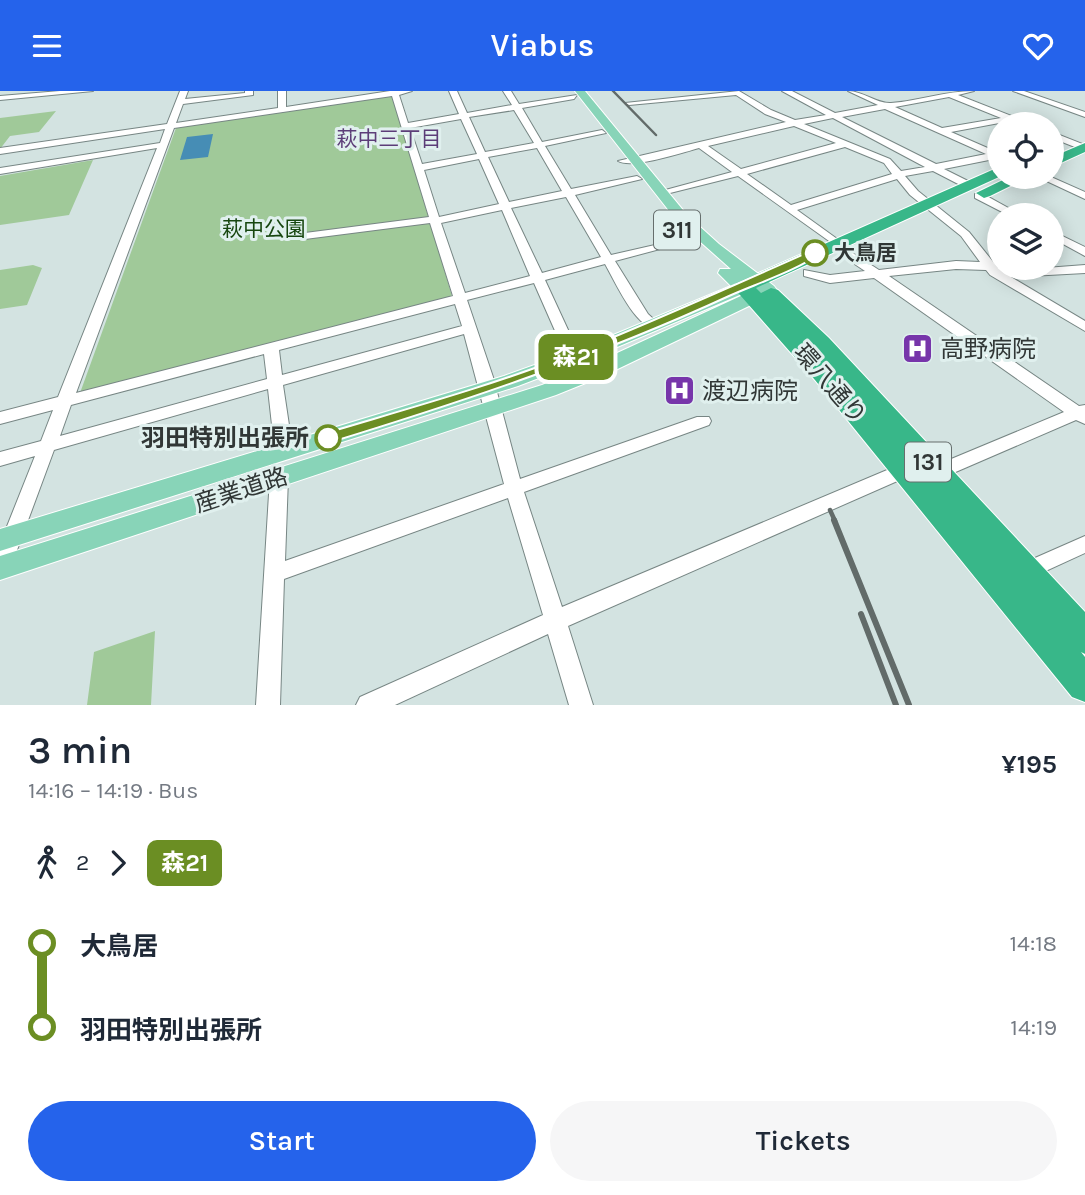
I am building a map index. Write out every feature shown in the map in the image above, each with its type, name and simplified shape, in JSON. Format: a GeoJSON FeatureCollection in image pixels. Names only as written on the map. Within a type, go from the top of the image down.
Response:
{"type":"FeatureCollection","features":[{"type":"Feature","properties":{"kind":"highway"},"geometry":{"type":"LineString","coordinates":[[1064,142],[1085,133]]}},
{"type":"Feature","properties":{"kind":"highway"},"geometry":{"type":"LineString","coordinates":[[1064,158],[1085,148]]}},
{"type":"Feature","properties":{"kind":"highway","name":"産業道路"},"geometry":{"type":"LineString","coordinates":[[973,190],[987,174]]}},
{"type":"Feature","properties":{"kind":"highway","name":"産業道路"},"geometry":{"type":"LineString","coordinates":[[755,289],[842,248],[987,186]]}},
{"type":"Feature","properties":{"kind":"highway","name":"産業道路"},"geometry":{"type":"LineString","coordinates":[[755,289],[808,273],[842,248]]}},
{"type":"Feature","properties":{"kind":"highway","name":"環八通り"},"geometry":{"type":"LineString","coordinates":[[755,289],[1085,684]]}},
{"type":"Feature","properties":{"kind":"highway","name":"環八通り"},"geometry":{"type":"LineString","coordinates":[[755,289],[821,343],[1085,637]]}},
{"type":"Feature","properties":{"kind":"main road","name":"環八通り"},"geometry":{"type":"LineString","coordinates":[[575,93],[602,133],[693,230],[755,289]]}},
{"type":"Feature","properties":{"kind":"main road","name":"環八通り"},"geometry":{"type":"LineString","coordinates":[[575,93],[630,160],[637,179],[686,239],[755,289]]}},
{"type":"Feature","properties":{"kind":"main road","name":"産業道路"},"geometry":{"type":"LineString","coordinates":[[0,568],[279,478],[490,398],[574,358],[653,325],[755,289]]}},
{"type":"Feature","properties":{"kind":"main road","name":"産業道路"},"geometry":{"type":"LineString","coordinates":[[6,538],[284,452],[596,371],[755,289]]}},
{"type":"Feature","properties":{"kind":"street"},"geometry":{"type":"LineString","coordinates":[[0,98],[89,91]]}},
{"type":"Feature","properties":{"kind":"street"},"geometry":{"type":"LineString","coordinates":[[0,568],[6,538],[48,446],[182,97],[249,95],[248,91]]}},
{"type":"Feature","properties":{"kind":"street"},"geometry":{"type":"LineString","coordinates":[[282,91],[282,110]]}},
{"type":"Feature","properties":{"kind":"street"},"geometry":{"type":"LineString","coordinates":[[0,151],[408,91]]}},
{"type":"Feature","properties":{"kind":"street"},"geometry":{"type":"LineString","coordinates":[[453,91],[574,358]]}},
{"type":"Feature","properties":{"kind":"street"},"geometry":{"type":"LineString","coordinates":[[507,91],[643,317],[653,325]]}},
{"type":"Feature","properties":{"kind":"street"},"geometry":{"type":"LineString","coordinates":[[786,91],[936,167],[995,203]]}},
{"type":"Feature","properties":{"kind":"street"},"geometry":{"type":"LineString","coordinates":[[852,91],[942,131],[987,155]]}},
{"type":"Feature","properties":{"kind":"street"},"geometry":{"type":"LineString","coordinates":[[939,91],[992,112]]}},
{"type":"Feature","properties":{"kind":"street"},"geometry":{"type":"LineString","coordinates":[[630,160],[702,146],[794,123],[970,91]]}},
{"type":"Feature","properties":{"kind":"street"},"geometry":{"type":"LineString","coordinates":[[1017,91],[1085,115]]}},
{"type":"Feature","properties":{"kind":"street"},"geometry":{"type":"LineString","coordinates":[[394,92],[431,221],[469,328],[514,488],[581,705]]}},
{"type":"Feature","properties":{"kind":"street"},"geometry":{"type":"LineString","coordinates":[[629,103],[735,92],[768,113],[848,143],[887,161],[914,193],[965,235],[987,264]]}},
{"type":"Feature","properties":{"kind":"street"},"geometry":{"type":"LineString","coordinates":[[405,126],[517,107],[575,93]]}},
{"type":"Feature","properties":{"kind":"street"},"geometry":{"type":"LineString","coordinates":[[942,131],[987,123]]}},
{"type":"Feature","properties":{"kind":"street"},"geometry":{"type":"LineString","coordinates":[[417,168],[602,133]]}},
{"type":"Feature","properties":{"kind":"street"},"geometry":{"type":"LineString","coordinates":[[1064,140],[1085,148]]}},
{"type":"Feature","properties":{"kind":"street"},"geometry":{"type":"LineString","coordinates":[[662,194],[848,143]]}},
{"type":"Feature","properties":{"kind":"street"},"geometry":{"type":"LineString","coordinates":[[0,171],[162,145]]}},
{"type":"Feature","properties":{"kind":"street"},"geometry":{"type":"LineString","coordinates":[[702,146],[879,275],[1083,414]]}},
{"type":"Feature","properties":{"kind":"street"},"geometry":{"type":"LineString","coordinates":[[14,169],[31,147]]}},
{"type":"Feature","properties":{"kind":"street"},"geometry":{"type":"LineString","coordinates":[[789,209],[898,175],[936,167],[987,162]]}},
{"type":"Feature","properties":{"kind":"street"},"geometry":{"type":"LineString","coordinates":[[306,236],[431,221],[637,179]]}},
{"type":"Feature","properties":{"kind":"street"},"geometry":{"type":"LineString","coordinates":[[1064,186],[1085,196]]}},
{"type":"Feature","properties":{"kind":"street"},"geometry":{"type":"LineString","coordinates":[[0,418],[686,239]]}},
{"type":"Feature","properties":{"kind":"street"},"geometry":{"type":"LineString","coordinates":[[1064,241],[1085,252]]}},
{"type":"Feature","properties":{"kind":"street"},"geometry":{"type":"LineString","coordinates":[[808,273],[830,279],[956,265],[987,269]]}},
{"type":"Feature","properties":{"kind":"street"},"geometry":{"type":"LineString","coordinates":[[1064,271],[1085,269]]}},
{"type":"Feature","properties":{"kind":"street"},"geometry":{"type":"LineString","coordinates":[[1009,280],[1085,327]]}},
{"type":"Feature","properties":{"kind":"street"},"geometry":{"type":"LineString","coordinates":[[0,459],[469,328]]}},
{"type":"Feature","properties":{"kind":"street"},"geometry":{"type":"LineString","coordinates":[[271,348],[284,452]]}},
{"type":"Feature","properties":{"kind":"street"},"geometry":{"type":"LineString","coordinates":[[938,472],[1083,414]]}},
{"type":"Feature","properties":{"kind":"street"},"geometry":{"type":"LineString","coordinates":[[274,574],[703,421]]}},
{"type":"Feature","properties":{"kind":"street"},"geometry":{"type":"LineString","coordinates":[[368,705],[905,470]]}},
{"type":"Feature","properties":{"kind":"street"},"geometry":{"type":"LineString","coordinates":[[268,705],[279,478]]}},
{"type":"Feature","properties":{"kind":"street"},"geometry":{"type":"LineString","coordinates":[[1026,571],[1085,544]]}},
{"type":"Feature","properties":{"kind":"green space","name":"萩中公園"},"geometry":{"type":"Polygon","coordinates":[[[392,95],[452,296],[450,299],[80,393],[176,128],[392,95]]]}},
{"type":"Feature","properties":{"kind":"green space"},"geometry":{"type":"Polygon","coordinates":[[[56,111],[39,132],[10,136],[0,149],[0,118],[56,111]]]}},
{"type":"Feature","properties":{"kind":"green space"},"geometry":{"type":"Polygon","coordinates":[[[93,160],[69,215],[0,225],[0,176],[93,160]]]}},
{"type":"Feature","properties":{"kind":"green space"},"geometry":{"type":"Polygon","coordinates":[[[33,265],[42,268],[27,305],[0,309],[0,270],[33,265]]]}},
{"type":"Feature","properties":{"kind":"green space"},"geometry":{"type":"Polygon","coordinates":[[[155,631],[151,705],[87,705],[94,652],[155,631]]]}},
{"type":"Feature","properties":{"kind":"water"},"geometry":{"type":"Polygon","coordinates":[[[213,134],[208,157],[180,160],[187,137],[213,134]]]}},
{"type":"Feature","properties":{"kind":"railway"},"geometry":{"type":"LineString","coordinates":[[613,91],[656,135]]}},
{"type":"Feature","properties":{"kind":"railway"},"geometry":{"type":"LineString","coordinates":[[830,510],[835,521]]}},
{"type":"Feature","properties":{"kind":"railway"},"geometry":{"type":"LineString","coordinates":[[834,520],[909,705]]}},
{"type":"Feature","properties":{"kind":"railway"},"geometry":{"type":"LineString","coordinates":[[861,614],[896,705]]}},
{"type":"Feature","properties":{"kind":"bus line","name":"森21"},"geometry":{"type":"LineString","coordinates":[[328,438],[511,381],[574,358],[676,316],[815,253]]}},
{"type":"Feature","properties":{"kind":"place","name":"大鳥居"},"geometry":{"type":"Point","coordinates":[815,253]}},
{"type":"Feature","properties":{"kind":"place","name":"高野病院"},"geometry":{"type":"Point","coordinates":[917,349]}},
{"type":"Feature","properties":{"kind":"place","name":"渡辺病院"},"geometry":{"type":"Point","coordinates":[679,391]}},
{"type":"Feature","properties":{"kind":"place","name":"羽田特別出張所"},"geometry":{"type":"Point","coordinates":[328,438]}},
{"type":"Feature","properties":{"kind":"district","name":"萩中三丁目"},"geometry":{"type":"Point","coordinates":[389,139]}}]}
